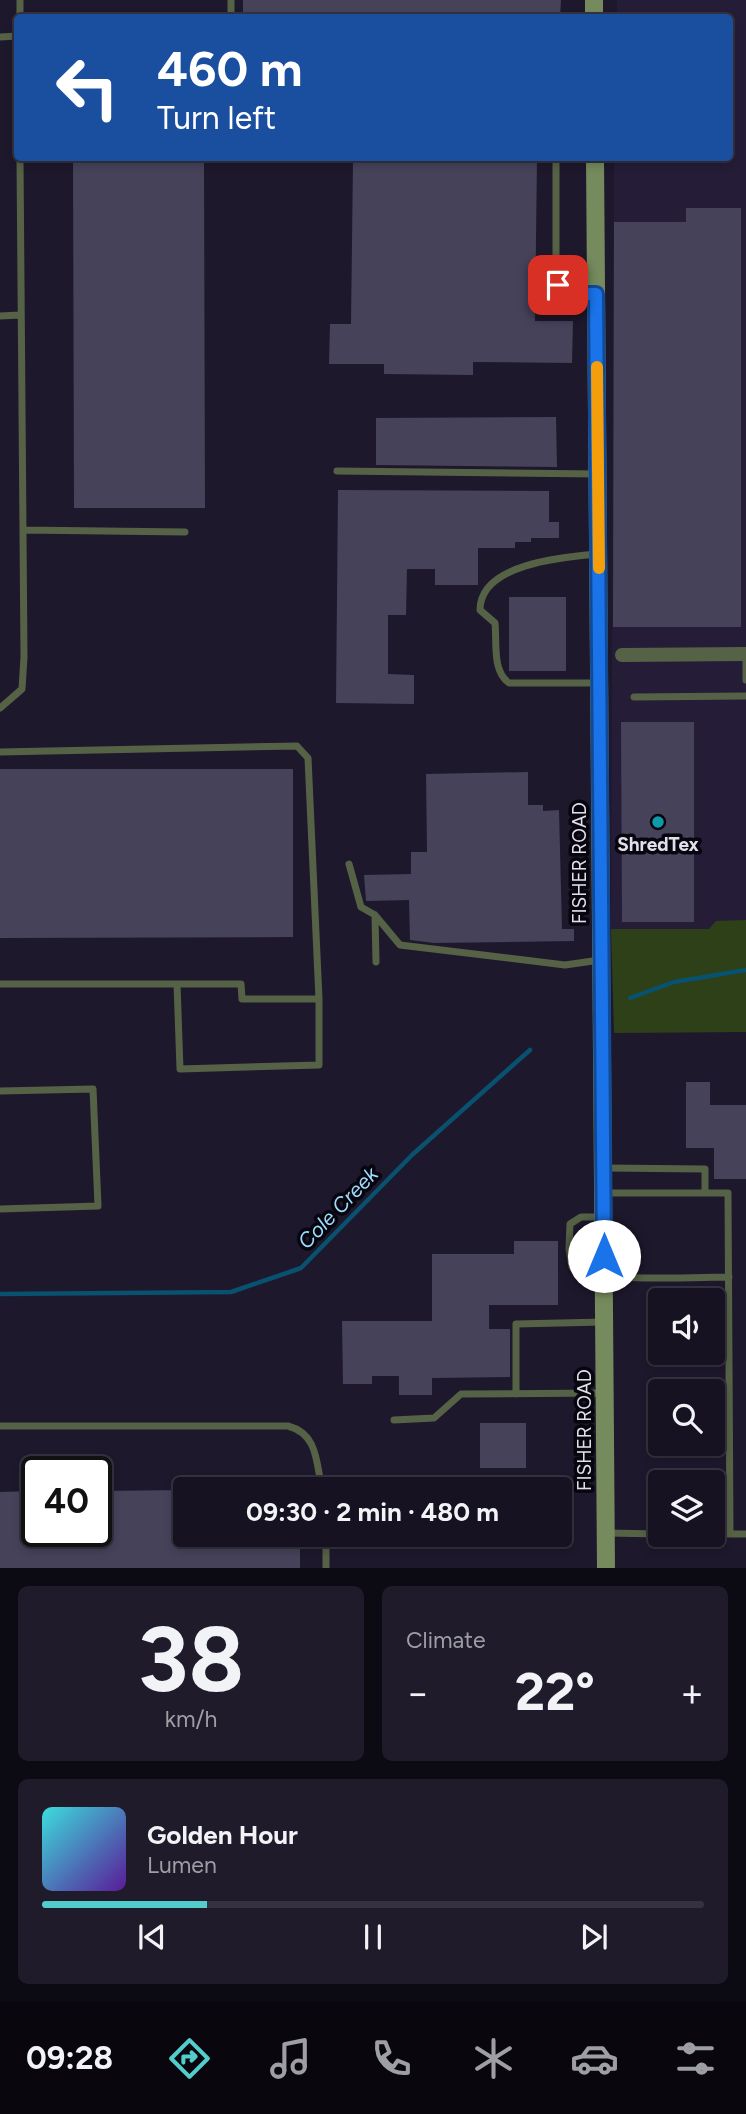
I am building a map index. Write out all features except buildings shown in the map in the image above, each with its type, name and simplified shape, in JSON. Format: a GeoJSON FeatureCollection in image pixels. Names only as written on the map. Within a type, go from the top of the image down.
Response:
{"type":"FeatureCollection","features":[{"type":"Feature","properties":{"kind":"street","name":"FISHER ROAD"},"geometry":{"type":"LineString","coordinates":[[595,161],[606,1568]]}},
{"type":"Feature","properties":{"kind":"street"},"geometry":{"type":"LineString","coordinates":[[622,655],[746,653]]}},
{"type":"Feature","properties":{"kind":"lane"},"geometry":{"type":"LineString","coordinates":[[0,708],[22,689],[20,161]]}},
{"type":"Feature","properties":{"kind":"lane"},"geometry":{"type":"LineString","coordinates":[[556,161],[558,285],[570,294],[596,294]]}},
{"type":"Feature","properties":{"kind":"lane"},"geometry":{"type":"LineString","coordinates":[[0,316],[20,315]]}},
{"type":"Feature","properties":{"kind":"lane"},"geometry":{"type":"LineString","coordinates":[[337,471],[598,474]]}},
{"type":"Feature","properties":{"kind":"lane"},"geometry":{"type":"LineString","coordinates":[[23,530],[185,532]]}},
{"type":"Feature","properties":{"kind":"lane"},"geometry":{"type":"LineString","coordinates":[[598,554],[570,556],[517,568],[484,592],[480,598],[480,610],[495,623],[498,671],[509,683],[600,683]]}},
{"type":"Feature","properties":{"kind":"lane"},"geometry":{"type":"LineString","coordinates":[[746,653],[746,680]]}},
{"type":"Feature","properties":{"kind":"lane"},"geometry":{"type":"LineString","coordinates":[[634,696],[746,696]]}},
{"type":"Feature","properties":{"kind":"lane"},"geometry":{"type":"LineString","coordinates":[[0,752],[298,746],[309,758],[320,999],[320,1065],[180,1069],[177,984]]}},
{"type":"Feature","properties":{"kind":"lane"},"geometry":{"type":"LineString","coordinates":[[349,864],[361,907],[375,915],[400,945],[565,965],[600,960]]}},
{"type":"Feature","properties":{"kind":"lane"},"geometry":{"type":"LineString","coordinates":[[375,915],[376,962]]}},
{"type":"Feature","properties":{"kind":"lane"},"geometry":{"type":"LineString","coordinates":[[0,984],[241,984],[242,999],[320,999]]}},
{"type":"Feature","properties":{"kind":"lane"},"geometry":{"type":"LineString","coordinates":[[0,1091],[93,1089],[98,1206],[0,1209]]}},
{"type":"Feature","properties":{"kind":"lane"},"geometry":{"type":"LineString","coordinates":[[604,1168],[705,1169],[705,1194]]}},
{"type":"Feature","properties":{"kind":"lane"},"geometry":{"type":"LineString","coordinates":[[604,1194],[728,1194],[730,1534]]}},
{"type":"Feature","properties":{"kind":"lane"},"geometry":{"type":"LineString","coordinates":[[604,1217],[581,1217],[570,1224],[569,1249],[572,1267],[583,1273],[604,1276],[729,1277]]}},
{"type":"Feature","properties":{"kind":"lane"},"geometry":{"type":"LineString","coordinates":[[516,1394],[516,1324],[605,1322]]}},
{"type":"Feature","properties":{"kind":"lane"},"geometry":{"type":"LineString","coordinates":[[394,1420],[434,1418],[461,1394],[605,1393]]}},
{"type":"Feature","properties":{"kind":"lane"},"geometry":{"type":"LineString","coordinates":[[0,1426],[288,1426],[301,1430],[308,1436],[320,1477]]}},
{"type":"Feature","properties":{"kind":"lane"},"geometry":{"type":"LineString","coordinates":[[606,1533],[648,1534]]}},
{"type":"Feature","properties":{"kind":"lane"},"geometry":{"type":"LineString","coordinates":[[725,1534],[746,1534]]}},
{"type":"Feature","properties":{"kind":"lane"},"geometry":{"type":"LineString","coordinates":[[326,1547],[326,1568]]}},
{"type":"Feature","properties":{"kind":"shaded area"},"geometry":{"type":"Polygon","coordinates":[[[617,0],[746,0],[746,1032],[614,1033],[611,929],[614,161],[733,161],[733,14],[617,14],[617,0]]]}},
{"type":"Feature","properties":{"kind":"green space"},"geometry":{"type":"Polygon","coordinates":[[[746,920],[746,1032],[614,1033],[611,929],[709,929],[716,921],[746,920]]]}},
{"type":"Feature","properties":{"kind":"waterway","name":"Cole Creek"},"geometry":{"type":"LineString","coordinates":[[630,998],[674,982],[746,970]]}},
{"type":"Feature","properties":{"kind":"waterway","name":"Cole Creek"},"geometry":{"type":"LineString","coordinates":[[0,1294],[231,1292],[301,1268],[412,1155],[530,1050]]}},
{"type":"Feature","properties":{"kind":"slow traffic"},"geometry":{"type":"LineString","coordinates":[[597,367],[599,568]]}},
{"type":"Feature","properties":{"kind":"place","name":"ShredTex"},"geometry":{"type":"Point","coordinates":[658,822]}},
{"type":"Feature","properties":{"kind":"route"},"geometry":{"type":"LineString","coordinates":[[558,285],[561,290],[570,294],[596,294],[604,1256]]}}]}
